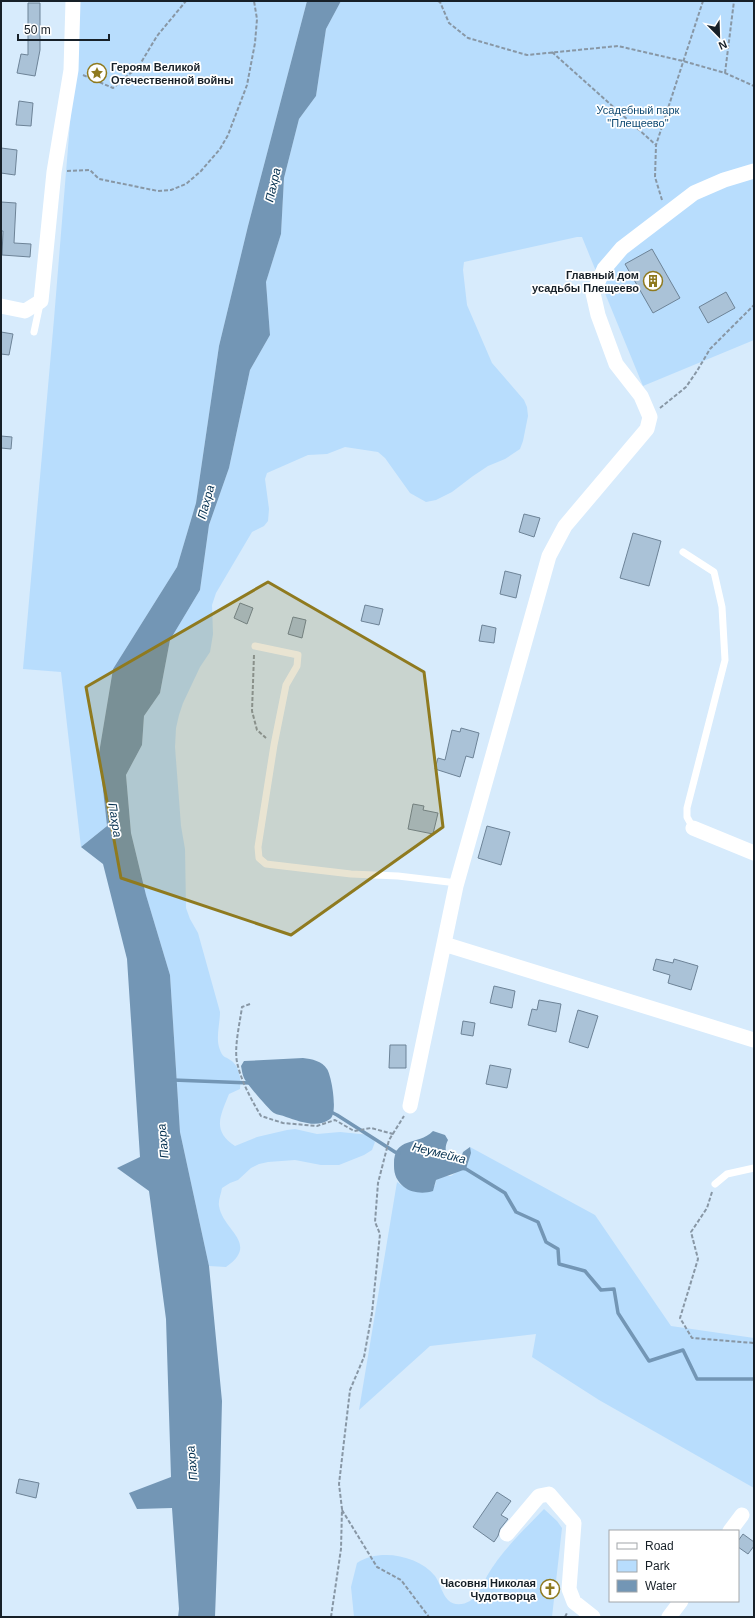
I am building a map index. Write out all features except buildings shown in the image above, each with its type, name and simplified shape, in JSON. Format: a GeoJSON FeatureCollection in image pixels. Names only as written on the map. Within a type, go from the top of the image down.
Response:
{"type":"FeatureCollection","features":[{"type":"Feature","properties":{"kind":"street"},"geometry":{"type":"LineString","coordinates":[[1,306],[25,311],[40,302],[54,172],[72,70],[73,1]]}},
{"type":"Feature","properties":{"kind":"street"},"geometry":{"type":"LineString","coordinates":[[410,1106],[457,883],[549,556],[565,526],[647,429],[650,416],[641,396],[616,364],[598,315],[594,293],[604,269],[618,254],[694,193],[724,180],[754,171]]}},
{"type":"Feature","properties":{"kind":"street"},"geometry":{"type":"LineString","coordinates":[[693,828],[754,853]]}},
{"type":"Feature","properties":{"kind":"street"},"geometry":{"type":"LineString","coordinates":[[444,944],[754,1040]]}},
{"type":"Feature","properties":{"kind":"street"},"geometry":{"type":"LineString","coordinates":[[507,1534],[539,1496],[549,1494],[574,1523],[569,1577],[570,1589],[574,1602],[593,1617]]}},
{"type":"Feature","properties":{"kind":"street"},"geometry":{"type":"LineString","coordinates":[[731,1530],[742,1515]]}},
{"type":"Feature","properties":{"kind":"street"},"geometry":{"type":"LineString","coordinates":[[669,1617],[679,1602]]}},
{"type":"Feature","properties":{"kind":"lane"},"geometry":{"type":"LineString","coordinates":[[34,332],[40,302]]}},
{"type":"Feature","properties":{"kind":"lane"},"geometry":{"type":"LineString","coordinates":[[683,552],[714,572],[722,607],[725,660],[687,808],[688,817],[693,828]]}},
{"type":"Feature","properties":{"kind":"lane"},"geometry":{"type":"LineString","coordinates":[[255,646],[298,655],[297,666],[286,684],[274,745],[258,847],[259,858],[266,864],[351,874],[398,876],[457,883]]}},
{"type":"Feature","properties":{"kind":"lane"},"geometry":{"type":"LineString","coordinates":[[715,1184],[726,1174],[754,1168]]}},
{"type":"Feature","properties":{"kind":"path"},"geometry":{"type":"LineString","coordinates":[[72,70],[113,88],[138,66],[157,36],[186,1]]}},
{"type":"Feature","properties":{"kind":"path"},"geometry":{"type":"LineString","coordinates":[[54,172],[90,170],[99,179],[158,191],[171,190],[186,184],[201,171],[220,149],[228,135],[247,85],[255,43],[257,19],[254,1]]}},
{"type":"Feature","properties":{"kind":"path"},"geometry":{"type":"LineString","coordinates":[[440,1],[449,23],[468,38],[527,55],[618,46],[683,61],[726,73],[754,86]]}},
{"type":"Feature","properties":{"kind":"path"},"geometry":{"type":"LineString","coordinates":[[666,215],[655,177],[656,146],[703,1]]}},
{"type":"Feature","properties":{"kind":"path"},"geometry":{"type":"LineString","coordinates":[[726,73],[734,1]]}},
{"type":"Feature","properties":{"kind":"path"},"geometry":{"type":"LineString","coordinates":[[552,52],[656,146]]}},
{"type":"Feature","properties":{"kind":"path"},"geometry":{"type":"LineString","coordinates":[[650,416],[686,387],[710,349],[754,305]]}},
{"type":"Feature","properties":{"kind":"path"},"geometry":{"type":"LineString","coordinates":[[255,646],[252,711],[257,730],[274,745]]}},
{"type":"Feature","properties":{"kind":"path"},"geometry":{"type":"LineString","coordinates":[[250,1004],[242,1007],[238,1031],[237,1061],[251,1099],[260,1116],[283,1123],[317,1126],[335,1120],[354,1131],[371,1128],[393,1134]]}},
{"type":"Feature","properties":{"kind":"path"},"geometry":{"type":"LineString","coordinates":[[331,1617],[341,1549],[342,1509],[339,1484],[350,1390],[364,1357],[372,1313],[380,1234],[375,1222],[378,1183],[389,1140],[410,1106]]}},
{"type":"Feature","properties":{"kind":"path"},"geometry":{"type":"LineString","coordinates":[[715,1184],[707,1208],[691,1232],[698,1259],[680,1318],[692,1338],[754,1343]]}},
{"type":"Feature","properties":{"kind":"path"},"geometry":{"type":"LineString","coordinates":[[342,1509],[377,1566],[401,1580],[429,1617]]}},
{"type":"Feature","properties":{"kind":"highlighted area"},"geometry":{"type":"Polygon","coordinates":[[[268,582],[424,672],[443,827],[291,935],[121,878],[86,687],[268,582]]]}},
{"type":"Feature","properties":{"kind":"green space"},"geometry":{"type":"Polygon","coordinates":[[[80,1],[307,1],[248,226],[219,346],[196,503],[177,567],[113,669],[99,753],[107,826],[81,847],[61,672],[23,669],[80,1]]]}},
{"type":"Feature","properties":{"kind":"green space","name":"Усадебный парк \"Плещеево\""},"geometry":{"type":"Polygon","coordinates":[[[341,1],[754,1],[754,340],[643,386],[582,237],[464,262],[463,270],[467,305],[492,363],[524,400],[527,407],[528,416],[520,449],[505,459],[488,466],[452,492],[436,500],[426,502],[410,493],[385,458],[378,452],[345,447],[327,454],[308,455],[267,473],[265,479],[269,509],[268,521],[264,526],[252,532],[216,593],[212,605],[213,634],[210,652],[200,667],[183,703],[176,728],[175,747],[181,826],[185,849],[186,908],[198,933],[220,1012],[218,1043],[220,1051],[223,1056],[233,1062],[239,1071],[240,1078],[240,1089],[229,1094],[221,1115],[220,1128],[228,1140],[235,1146],[257,1137],[295,1129],[317,1134],[340,1132],[370,1135],[375,1142],[372,1150],[364,1155],[339,1165],[321,1165],[295,1160],[259,1164],[251,1168],[238,1180],[222,1188],[219,1206],[222,1215],[237,1237],[240,1244],[240,1251],[236,1259],[226,1267],[209,1266],[180,1132],[170,975],[146,895],[131,833],[126,775],[142,745],[144,716],[160,693],[170,640],[200,590],[209,525],[229,468],[250,370],[270,335],[266,282],[281,234],[284,178],[299,119],[316,96],[326,29],[341,1]]]}},
{"type":"Feature","properties":{"kind":"green space"},"geometry":{"type":"Polygon","coordinates":[[[470,1147],[595,1215],[671,1326],[754,1338],[754,1488],[599,1400],[532,1357],[536,1334],[430,1346],[359,1410],[397,1182],[407,1189],[435,1186],[436,1180],[446,1176],[451,1176],[468,1164],[470,1147]]]}},
{"type":"Feature","properties":{"kind":"green space"},"geometry":{"type":"Polygon","coordinates":[[[544,1509],[562,1528],[552,1617],[354,1617],[351,1587],[357,1563],[366,1558],[387,1555],[409,1559],[419,1563],[435,1576],[444,1595],[450,1602],[456,1604],[464,1603],[470,1601],[476,1596],[499,1558],[544,1509]]]}},
{"type":"Feature","properties":{"kind":"water","name":"Пахра"},"geometry":{"type":"Polygon","coordinates":[[[307,1],[341,1],[326,29],[316,96],[299,119],[284,178],[281,234],[266,282],[270,335],[250,370],[229,468],[209,525],[200,590],[170,640],[160,693],[144,716],[142,745],[126,775],[131,833],[146,895],[170,975],[180,1132],[209,1266],[222,1401],[215,1617],[178,1617],[179,1609],[172,1508],[137,1509],[129,1493],[171,1477],[166,1319],[149,1191],[117,1168],[140,1157],[127,959],[103,864],[81,847],[107,826],[99,753],[113,669],[177,567],[196,503],[219,346],[248,226],[307,1]]]}},
{"type":"Feature","properties":{"kind":"water"},"geometry":{"type":"Polygon","coordinates":[[[303,1058],[320,1062],[325,1066],[329,1073],[334,1110],[330,1119],[325,1122],[314,1124],[308,1123],[274,1113],[253,1091],[244,1078],[241,1066],[244,1061],[303,1058]]]}},
{"type":"Feature","properties":{"kind":"water"},"geometry":{"type":"Polygon","coordinates":[[[433,1131],[445,1135],[448,1140],[446,1144],[447,1154],[453,1158],[461,1158],[463,1152],[470,1147],[471,1153],[466,1169],[436,1180],[433,1191],[422,1193],[410,1191],[402,1185],[395,1175],[395,1156],[397,1150],[407,1143],[427,1136],[433,1131]]]}},
{"type":"Feature","properties":{"kind":"waterway","name":"Неумейка"},"geometry":{"type":"LineString","coordinates":[[173,1080],[250,1083]]}},
{"type":"Feature","properties":{"kind":"waterway","name":"Неумейка"},"geometry":{"type":"LineString","coordinates":[[331,1112],[395,1152],[399,1153]]}},
{"type":"Feature","properties":{"kind":"waterway","name":"Неумейка"},"geometry":{"type":"LineString","coordinates":[[461,1168],[466,1169],[505,1193],[516,1212],[538,1222],[546,1242],[558,1249],[559,1264],[585,1271],[601,1290],[614,1289],[618,1313],[649,1361],[683,1350],[697,1379],[754,1379]]}},
{"type":"Feature","properties":{"kind":"place","name":"Героям Великой Отечественной войны"},"geometry":{"type":"Point","coordinates":[97,73]}},
{"type":"Feature","properties":{"kind":"place","name":"Главный дом усадьбы Плещеево"},"geometry":{"type":"Point","coordinates":[653,281]}},
{"type":"Feature","properties":{"kind":"place","name":"Часовня Николая Чудотворца"},"geometry":{"type":"Point","coordinates":[550,1589]}}]}
